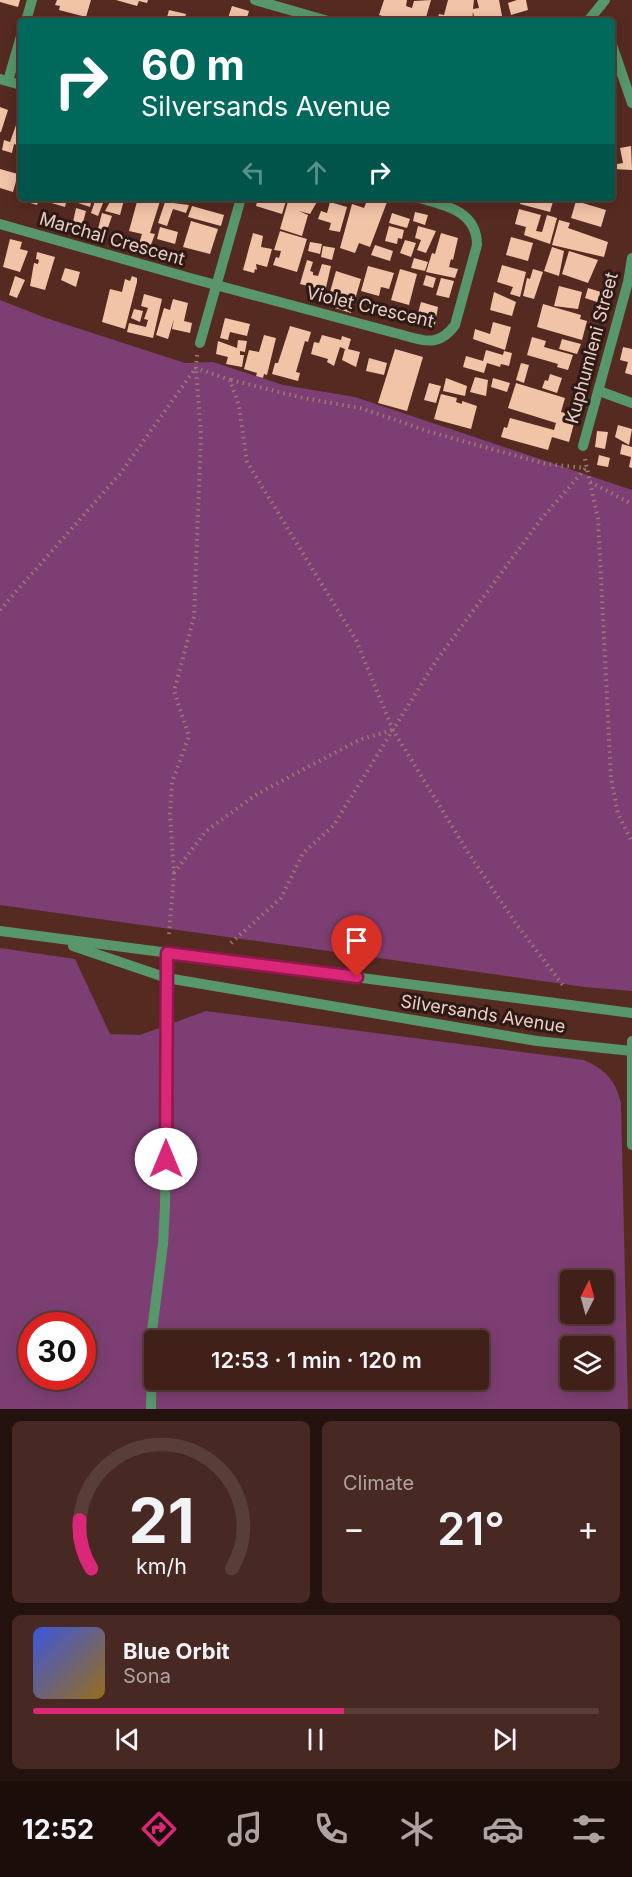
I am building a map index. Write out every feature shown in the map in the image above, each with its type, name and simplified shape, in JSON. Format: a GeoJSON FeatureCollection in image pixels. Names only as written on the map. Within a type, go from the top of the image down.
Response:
{"type":"FeatureCollection","features":[{"type":"Feature","properties":{"kind":"street"},"geometry":{"type":"LineString","coordinates":[[27,18],[32,0]]}},
{"type":"Feature","properties":{"kind":"street"},"geometry":{"type":"LineString","coordinates":[[255,0],[292,16]]}},
{"type":"Feature","properties":{"kind":"street"},"geometry":{"type":"LineString","coordinates":[[600,16],[604,0]]}},
{"type":"Feature","properties":{"kind":"street"},"geometry":{"type":"LineString","coordinates":[[4,80],[18,44]]}},
{"type":"Feature","properties":{"kind":"street"},"geometry":{"type":"LineString","coordinates":[[615,54],[632,103]]}},
{"type":"Feature","properties":{"kind":"street"},"geometry":{"type":"LineString","coordinates":[[200,343],[240,201]]}},
{"type":"Feature","properties":{"kind":"street","name":"Violet Crescent"},"geometry":{"type":"LineString","coordinates":[[216,285],[428,341],[438,340],[448,335],[455,325],[477,245],[477,235],[465,215],[454,208],[430,201]]}},
{"type":"Feature","properties":{"kind":"street","name":"Marchal Crescent"},"geometry":{"type":"LineString","coordinates":[[0,224],[216,285]]}},
{"type":"Feature","properties":{"kind":"street","name":"Kuphumleni Street"},"geometry":{"type":"LineString","coordinates":[[583,446],[632,258]]}},
{"type":"Feature","properties":{"kind":"street"},"geometry":{"type":"LineString","coordinates":[[599,391],[632,403]]}},
{"type":"Feature","properties":{"kind":"street","name":"Silversands Avenue"},"geometry":{"type":"LineString","coordinates":[[0,930],[632,1013]]}},
{"type":"Feature","properties":{"kind":"street","name":"Silversands Avenue"},"geometry":{"type":"LineString","coordinates":[[50,938],[167,978],[537,1041],[632,1048]]}},
{"type":"Feature","properties":{"kind":"street"},"geometry":{"type":"LineString","coordinates":[[152,1409],[152,1331],[164,1244],[167,953]]}},
{"type":"Feature","properties":{"kind":"street"},"geometry":{"type":"LineString","coordinates":[[632,1048],[632,1145]]}},
{"type":"Feature","properties":{"kind":"path"},"geometry":{"type":"LineString","coordinates":[[169,934],[174,874],[170,814],[172,783],[189,736],[174,692],[194,617],[201,435],[195,368],[200,343]]}},
{"type":"Feature","properties":{"kind":"path"},"geometry":{"type":"LineString","coordinates":[[195,368],[230,380],[299,397],[364,409],[430,432],[546,465],[586,468]]}},
{"type":"Feature","properties":{"kind":"path"},"geometry":{"type":"LineString","coordinates":[[0,610],[120,474],[195,368]]}},
{"type":"Feature","properties":{"kind":"path"},"geometry":{"type":"LineString","coordinates":[[230,380],[238,406],[246,462],[356,640],[393,730],[469,855],[517,925],[565,988]]}},
{"type":"Feature","properties":{"kind":"path"},"geometry":{"type":"LineString","coordinates":[[583,446],[598,519],[611,778],[618,814],[632,842]]}},
{"type":"Feature","properties":{"kind":"path"},"geometry":{"type":"LineString","coordinates":[[231,943],[280,898],[303,853],[333,826],[436,661],[542,518],[586,468]]}},
{"type":"Feature","properties":{"kind":"path"},"geometry":{"type":"LineString","coordinates":[[589,482],[632,504]]}},
{"type":"Feature","properties":{"kind":"path"},"geometry":{"type":"LineString","coordinates":[[174,874],[206,831],[257,794],[359,740],[393,730]]}},
{"type":"Feature","properties":{"kind":"shaded area"},"geometry":{"type":"Polygon","coordinates":[[[0,300],[46,318],[185,363],[213,362],[283,385],[355,397],[632,490],[632,991],[585,987],[0,905],[0,300]]]}},
{"type":"Feature","properties":{"kind":"shaded area"},"geometry":{"type":"Polygon","coordinates":[[[0,948],[75,959],[110,1034],[140,1035],[206,1011],[584,1060],[598,1067],[613,1082],[621,1103],[628,1409],[0,1409],[0,948]]]}},
{"type":"Feature","properties":{"kind":"building"},"geometry":{"type":"Polygon","coordinates":[[[0,0],[20,0],[18,7],[0,2],[0,0]]]}},
{"type":"Feature","properties":{"kind":"building"},"geometry":{"type":"Polygon","coordinates":[[[57,0],[91,0],[86,17],[59,10],[60,6],[55,5],[57,0]]]}},
{"type":"Feature","properties":{"kind":"building"},"geometry":{"type":"Polygon","coordinates":[[[116,0],[148,0],[147,3],[139,1],[137,6],[116,0]]]}},
{"type":"Feature","properties":{"kind":"building"},"geometry":{"type":"Polygon","coordinates":[[[384,0],[407,0],[406,6],[412,8],[414,1],[431,0],[426,18],[390,18],[379,15],[384,0]]]}},
{"type":"Feature","properties":{"kind":"building"},"geometry":{"type":"Polygon","coordinates":[[[448,0],[474,0],[473,9],[479,8],[477,0],[499,0],[502,18],[474,18],[473,12],[472,18],[438,18],[439,14],[444,15],[448,0]]]}},
{"type":"Feature","properties":{"kind":"building"},"geometry":{"type":"Polygon","coordinates":[[[526,0],[528,10],[511,15],[508,3],[526,0]]]}},
{"type":"Feature","properties":{"kind":"building"},"geometry":{"type":"Polygon","coordinates":[[[232,6],[249,11],[247,18],[228,18],[232,6]]]}},
{"type":"Feature","properties":{"kind":"building"},"geometry":{"type":"Polygon","coordinates":[[[169,10],[186,14],[185,18],[167,18],[169,10]]]}},
{"type":"Feature","properties":{"kind":"building"},"geometry":{"type":"Polygon","coordinates":[[[0,107],[8,110],[1,132],[0,132],[0,107]]]}},
{"type":"Feature","properties":{"kind":"building"},"geometry":{"type":"Polygon","coordinates":[[[18,119],[18,145],[14,144],[12,153],[2,150],[4,140],[10,142],[18,119]]]}},
{"type":"Feature","properties":{"kind":"building"},"geometry":{"type":"Polygon","coordinates":[[[631,146],[632,170],[615,169],[615,164],[623,163],[620,148],[631,146]]]}},
{"type":"Feature","properties":{"kind":"building"},"geometry":{"type":"Polygon","coordinates":[[[0,169],[18,174],[13,192],[0,188],[0,169]]]}},
{"type":"Feature","properties":{"kind":"building"},"geometry":{"type":"Polygon","coordinates":[[[23,201],[38,201],[37,205],[23,201]]]}},
{"type":"Feature","properties":{"kind":"building"},"geometry":{"type":"Polygon","coordinates":[[[48,201],[66,201],[65,207],[48,201]]]}},
{"type":"Feature","properties":{"kind":"building"},"geometry":{"type":"Polygon","coordinates":[[[78,201],[91,201],[90,207],[78,203],[78,201]]]}},
{"type":"Feature","properties":{"kind":"building"},"geometry":{"type":"Polygon","coordinates":[[[95,201],[104,201],[98,216],[91,213],[95,201]]]}},
{"type":"Feature","properties":{"kind":"building"},"geometry":{"type":"Polygon","coordinates":[[[110,201],[124,201],[120,215],[105,211],[110,201]]]}},
{"type":"Feature","properties":{"kind":"building"},"geometry":{"type":"Polygon","coordinates":[[[137,201],[160,201],[150,233],[155,234],[149,250],[138,247],[142,234],[129,231],[137,201]]]}},
{"type":"Feature","properties":{"kind":"building"},"geometry":{"type":"Polygon","coordinates":[[[257,201],[286,201],[282,214],[256,206],[257,201]]]}},
{"type":"Feature","properties":{"kind":"building"},"geometry":{"type":"Polygon","coordinates":[[[288,201],[317,201],[310,214],[299,211],[308,215],[302,236],[280,229],[288,201]]]}},
{"type":"Feature","properties":{"kind":"building"},"geometry":{"type":"Polygon","coordinates":[[[367,201],[387,202],[370,247],[359,243],[355,253],[340,248],[352,204],[364,208],[367,201]]]}},
{"type":"Feature","properties":{"kind":"building"},"geometry":{"type":"Polygon","coordinates":[[[521,201],[553,201],[550,212],[520,204],[521,201]]]}},
{"type":"Feature","properties":{"kind":"building"},"geometry":{"type":"Polygon","coordinates":[[[576,201],[606,210],[601,227],[571,218],[576,201]]]}},
{"type":"Feature","properties":{"kind":"building"},"geometry":{"type":"Polygon","coordinates":[[[165,202],[189,205],[186,213],[173,209],[167,226],[158,223],[165,202]]]}},
{"type":"Feature","properties":{"kind":"building"},"geometry":{"type":"Polygon","coordinates":[[[330,202],[347,207],[340,232],[329,230],[331,223],[318,219],[321,211],[327,213],[330,202]]]}},
{"type":"Feature","properties":{"kind":"building"},"geometry":{"type":"Polygon","coordinates":[[[192,206],[224,215],[221,226],[188,217],[192,206]]]}},
{"type":"Feature","properties":{"kind":"building"},"geometry":{"type":"Polygon","coordinates":[[[76,208],[86,211],[81,230],[72,227],[76,208]]]}},
{"type":"Feature","properties":{"kind":"building"},"geometry":{"type":"Polygon","coordinates":[[[519,209],[541,215],[536,231],[542,232],[547,215],[557,218],[550,244],[524,235],[526,227],[515,224],[519,209]]]}},
{"type":"Feature","properties":{"kind":"building"},"geometry":{"type":"Polygon","coordinates":[[[415,212],[428,215],[425,225],[413,221],[415,212]]]}},
{"type":"Feature","properties":{"kind":"building"},"geometry":{"type":"Polygon","coordinates":[[[102,213],[112,216],[104,239],[96,237],[102,213]]]}},
{"type":"Feature","properties":{"kind":"building"},"geometry":{"type":"Polygon","coordinates":[[[392,213],[410,219],[407,228],[389,223],[392,213]]]}},
{"type":"Feature","properties":{"kind":"building"},"geometry":{"type":"Polygon","coordinates":[[[559,220],[570,223],[568,228],[608,242],[604,257],[552,245],[559,220]]]}},
{"type":"Feature","properties":{"kind":"building"},"geometry":{"type":"Polygon","coordinates":[[[191,221],[218,229],[210,254],[183,247],[191,221]]]}},
{"type":"Feature","properties":{"kind":"building"},"geometry":{"type":"Polygon","coordinates":[[[389,226],[404,230],[402,239],[398,238],[397,244],[385,241],[389,226]]]}},
{"type":"Feature","properties":{"kind":"building"},"geometry":{"type":"Polygon","coordinates":[[[418,226],[436,231],[426,253],[417,250],[421,240],[415,238],[418,226]]]}},
{"type":"Feature","properties":{"kind":"building"},"geometry":{"type":"Polygon","coordinates":[[[160,227],[178,232],[175,244],[157,239],[160,227]]]}},
{"type":"Feature","properties":{"kind":"building"},"geometry":{"type":"Polygon","coordinates":[[[280,231],[307,239],[297,272],[273,265],[281,251],[274,250],[280,231]]]}},
{"type":"Feature","properties":{"kind":"building"},"geometry":{"type":"Polygon","coordinates":[[[253,233],[263,236],[261,247],[272,249],[267,267],[256,264],[257,270],[255,269],[254,273],[243,270],[253,233]]]}},
{"type":"Feature","properties":{"kind":"building"},"geometry":{"type":"Polygon","coordinates":[[[441,233],[458,238],[449,267],[458,269],[455,278],[426,272],[432,253],[435,254],[441,233]]]}},
{"type":"Feature","properties":{"kind":"building"},"geometry":{"type":"Polygon","coordinates":[[[511,237],[533,243],[528,261],[506,255],[511,237]]]}},
{"type":"Feature","properties":{"kind":"building"},"geometry":{"type":"Polygon","coordinates":[[[10,239],[22,242],[20,249],[28,251],[20,272],[3,267],[10,239]]]}},
{"type":"Feature","properties":{"kind":"building"},"geometry":{"type":"Polygon","coordinates":[[[405,240],[416,243],[411,257],[400,253],[405,240]]]}},
{"type":"Feature","properties":{"kind":"building"},"geometry":{"type":"Polygon","coordinates":[[[310,242],[322,244],[320,254],[308,251],[310,242]]]}},
{"type":"Feature","properties":{"kind":"building"},"geometry":{"type":"Polygon","coordinates":[[[375,245],[393,251],[390,261],[371,255],[375,245]]]}},
{"type":"Feature","properties":{"kind":"building"},"geometry":{"type":"Polygon","coordinates":[[[323,246],[335,248],[332,260],[321,257],[323,246]]]}},
{"type":"Feature","properties":{"kind":"building"},"geometry":{"type":"Polygon","coordinates":[[[552,247],[564,251],[559,276],[544,271],[552,247]]]}},
{"type":"Feature","properties":{"kind":"building"},"geometry":{"type":"Polygon","coordinates":[[[569,251],[598,260],[588,283],[562,274],[569,251]]]}},
{"type":"Feature","properties":{"kind":"building"},"geometry":{"type":"Polygon","coordinates":[[[37,252],[55,257],[45,290],[30,286],[34,263],[38,264],[39,260],[36,259],[37,252]]]}},
{"type":"Feature","properties":{"kind":"building"},"geometry":{"type":"Polygon","coordinates":[[[414,258],[428,262],[425,271],[411,268],[414,258]]]}},
{"type":"Feature","properties":{"kind":"building"},"geometry":{"type":"Polygon","coordinates":[[[307,260],[313,262],[310,271],[313,275],[318,276],[322,264],[331,266],[324,296],[314,293],[316,288],[300,284],[307,260]]]}},
{"type":"Feature","properties":{"kind":"building"},"geometry":{"type":"Polygon","coordinates":[[[502,265],[526,272],[520,297],[510,294],[513,287],[497,282],[502,265]]]}},
{"type":"Feature","properties":{"kind":"building"},"geometry":{"type":"Polygon","coordinates":[[[368,266],[394,273],[389,289],[381,287],[379,296],[361,291],[368,266]]]}},
{"type":"Feature","properties":{"kind":"building"},"geometry":{"type":"Polygon","coordinates":[[[65,268],[80,272],[76,287],[61,280],[65,268]]]}},
{"type":"Feature","properties":{"kind":"building"},"geometry":{"type":"Polygon","coordinates":[[[400,269],[417,274],[409,305],[391,300],[400,269]]]}},
{"type":"Feature","properties":{"kind":"building"},"geometry":{"type":"Polygon","coordinates":[[[533,269],[543,272],[534,299],[523,296],[527,278],[530,279],[533,269]]]}},
{"type":"Feature","properties":{"kind":"building"},"geometry":{"type":"Polygon","coordinates":[[[336,271],[361,279],[351,313],[335,308],[339,295],[330,292],[336,271]]]}},
{"type":"Feature","properties":{"kind":"building"},"geometry":{"type":"Polygon","coordinates":[[[426,275],[436,278],[433,288],[423,285],[426,275]]]}},
{"type":"Feature","properties":{"kind":"building"},"geometry":{"type":"Polygon","coordinates":[[[15,276],[25,280],[17,298],[9,295],[15,276]]]}},
{"type":"Feature","properties":{"kind":"building"},"geometry":{"type":"Polygon","coordinates":[[[132,276],[137,278],[137,282],[125,329],[102,322],[110,289],[122,292],[125,279],[130,281],[132,276]]]}},
{"type":"Feature","properties":{"kind":"building"},"geometry":{"type":"Polygon","coordinates":[[[441,278],[454,281],[449,298],[436,295],[441,278]]]}},
{"type":"Feature","properties":{"kind":"building"},"geometry":{"type":"Polygon","coordinates":[[[559,286],[582,292],[578,309],[554,306],[559,286]]]}},
{"type":"Feature","properties":{"kind":"building"},"geometry":{"type":"Polygon","coordinates":[[[588,288],[607,294],[603,304],[585,298],[588,288]]]}},
{"type":"Feature","properties":{"kind":"building"},"geometry":{"type":"Polygon","coordinates":[[[494,292],[516,302],[512,316],[490,310],[494,292]]]}},
{"type":"Feature","properties":{"kind":"building"},"geometry":{"type":"Polygon","coordinates":[[[144,294],[162,299],[153,338],[127,332],[129,323],[146,327],[148,320],[144,319],[148,308],[141,306],[144,294]]]}},
{"type":"Feature","properties":{"kind":"building"},"geometry":{"type":"Polygon","coordinates":[[[173,299],[188,303],[184,321],[192,323],[190,333],[172,329],[174,319],[168,339],[156,335],[164,308],[170,310],[173,299]]]}},
{"type":"Feature","properties":{"kind":"building"},"geometry":{"type":"Polygon","coordinates":[[[421,302],[438,307],[434,330],[415,325],[421,302]]]}},
{"type":"Feature","properties":{"kind":"building"},"geometry":{"type":"Polygon","coordinates":[[[543,304],[581,315],[580,319],[587,321],[582,340],[537,327],[543,304]]]}},
{"type":"Feature","properties":{"kind":"building"},"geometry":{"type":"Polygon","coordinates":[[[134,309],[143,311],[140,322],[131,318],[134,309]]]}},
{"type":"Feature","properties":{"kind":"building"},"geometry":{"type":"Polygon","coordinates":[[[225,318],[250,324],[247,336],[230,332],[228,340],[220,338],[225,318]]]}},
{"type":"Feature","properties":{"kind":"building"},"geometry":{"type":"Polygon","coordinates":[[[493,322],[511,327],[505,350],[473,339],[475,329],[490,334],[493,322]]]}},
{"type":"Feature","properties":{"kind":"building"},"geometry":{"type":"Polygon","coordinates":[[[290,326],[311,332],[308,342],[305,341],[296,372],[300,373],[298,381],[272,374],[290,326]]]}},
{"type":"Feature","properties":{"kind":"building"},"geometry":{"type":"Polygon","coordinates":[[[264,335],[276,338],[267,375],[264,374],[263,378],[256,376],[257,373],[244,369],[249,350],[259,352],[264,335]]]}},
{"type":"Feature","properties":{"kind":"building"},"geometry":{"type":"Polygon","coordinates":[[[322,335],[341,340],[342,336],[351,339],[348,349],[360,352],[356,367],[342,360],[345,349],[340,347],[334,366],[327,362],[328,359],[311,354],[314,342],[319,343],[322,335]]]}},
{"type":"Feature","properties":{"kind":"building"},"geometry":{"type":"Polygon","coordinates":[[[532,337],[546,341],[544,347],[573,355],[568,370],[557,367],[558,364],[527,355],[532,337]]]}},
{"type":"Feature","properties":{"kind":"building"},"geometry":{"type":"Polygon","coordinates":[[[562,339],[581,344],[577,354],[559,349],[562,339]]]}},
{"type":"Feature","properties":{"kind":"building"},"geometry":{"type":"Polygon","coordinates":[[[238,340],[247,341],[245,352],[240,351],[240,355],[244,355],[242,367],[226,364],[228,357],[216,354],[218,341],[237,348],[238,340]]]}},
{"type":"Feature","properties":{"kind":"building"},"geometry":{"type":"Polygon","coordinates":[[[623,347],[632,349],[632,375],[625,373],[628,362],[620,360],[623,347]]]}},
{"type":"Feature","properties":{"kind":"building"},"geometry":{"type":"Polygon","coordinates":[[[395,349],[423,357],[407,411],[378,403],[395,349]]]}},
{"type":"Feature","properties":{"kind":"building"},"geometry":{"type":"Polygon","coordinates":[[[486,350],[503,355],[504,351],[512,353],[509,366],[501,364],[500,367],[487,363],[484,373],[463,367],[466,356],[483,361],[486,350]]]}},
{"type":"Feature","properties":{"kind":"building"},"geometry":{"type":"Polygon","coordinates":[[[369,358],[387,363],[384,375],[366,371],[369,358]]]}},
{"type":"Feature","properties":{"kind":"building"},"geometry":{"type":"Polygon","coordinates":[[[521,363],[529,365],[524,383],[516,380],[521,363]]]}},
{"type":"Feature","properties":{"kind":"building"},"geometry":{"type":"Polygon","coordinates":[[[550,374],[562,378],[557,393],[542,388],[550,374]]]}},
{"type":"Feature","properties":{"kind":"building"},"geometry":{"type":"Polygon","coordinates":[[[475,377],[488,380],[486,396],[470,392],[475,377]]]}},
{"type":"Feature","properties":{"kind":"building"},"geometry":{"type":"Polygon","coordinates":[[[446,378],[467,386],[465,396],[443,391],[446,378]]]}},
{"type":"Feature","properties":{"kind":"building"},"geometry":{"type":"Polygon","coordinates":[[[493,378],[510,383],[507,392],[491,387],[493,378]]]}},
{"type":"Feature","properties":{"kind":"building"},"geometry":{"type":"Polygon","coordinates":[[[429,383],[441,386],[436,403],[424,400],[429,383]]]}},
{"type":"Feature","properties":{"kind":"building"},"geometry":{"type":"Polygon","coordinates":[[[516,383],[565,398],[561,412],[576,416],[569,442],[552,437],[548,450],[501,437],[510,418],[554,430],[556,423],[508,408],[516,383]]]}},
{"type":"Feature","properties":{"kind":"building"},"geometry":{"type":"Polygon","coordinates":[[[441,394],[457,398],[456,402],[462,404],[462,401],[477,406],[471,429],[434,419],[441,394]]]}},
{"type":"Feature","properties":{"kind":"building"},"geometry":{"type":"Polygon","coordinates":[[[618,425],[632,429],[629,445],[615,437],[618,425]]]}},
{"type":"Feature","properties":{"kind":"building"},"geometry":{"type":"Polygon","coordinates":[[[597,431],[608,432],[605,449],[595,447],[597,431]]]}},
{"type":"Feature","properties":{"kind":"building"},"geometry":{"type":"Polygon","coordinates":[[[622,444],[632,447],[632,468],[629,467],[631,457],[620,454],[622,444]]]}},
{"type":"Feature","properties":{"kind":"building"},"geometry":{"type":"Polygon","coordinates":[[[599,455],[610,458],[608,467],[597,465],[599,455]]]}},
{"type":"Feature","properties":{"kind":"route"},"geometry":{"type":"LineString","coordinates":[[166,1159],[167,953],[357,977]]}}]}
